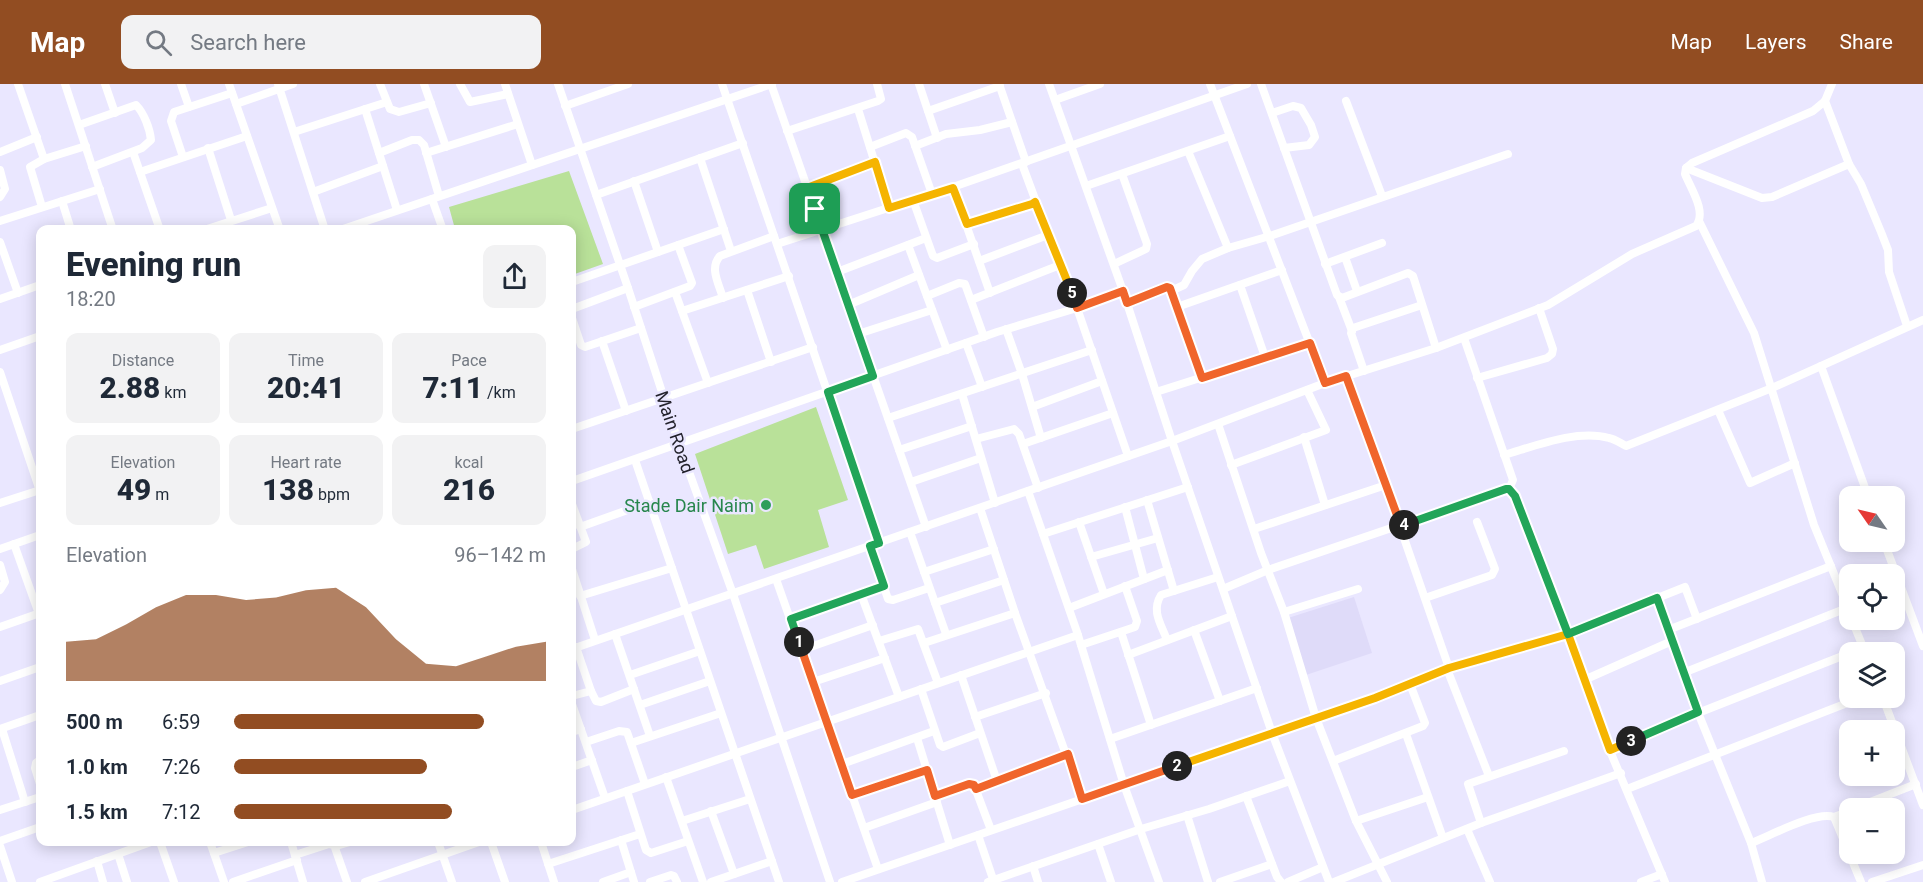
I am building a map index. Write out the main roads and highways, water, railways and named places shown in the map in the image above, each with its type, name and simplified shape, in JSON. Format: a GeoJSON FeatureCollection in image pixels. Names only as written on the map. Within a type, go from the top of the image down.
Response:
{"type":"FeatureCollection","features":[{"type":"Feature","properties":{"kind":"place","name":"Stade Dair Naim"},"geometry":{"type":"Point","coordinates":[766,505]}}]}
